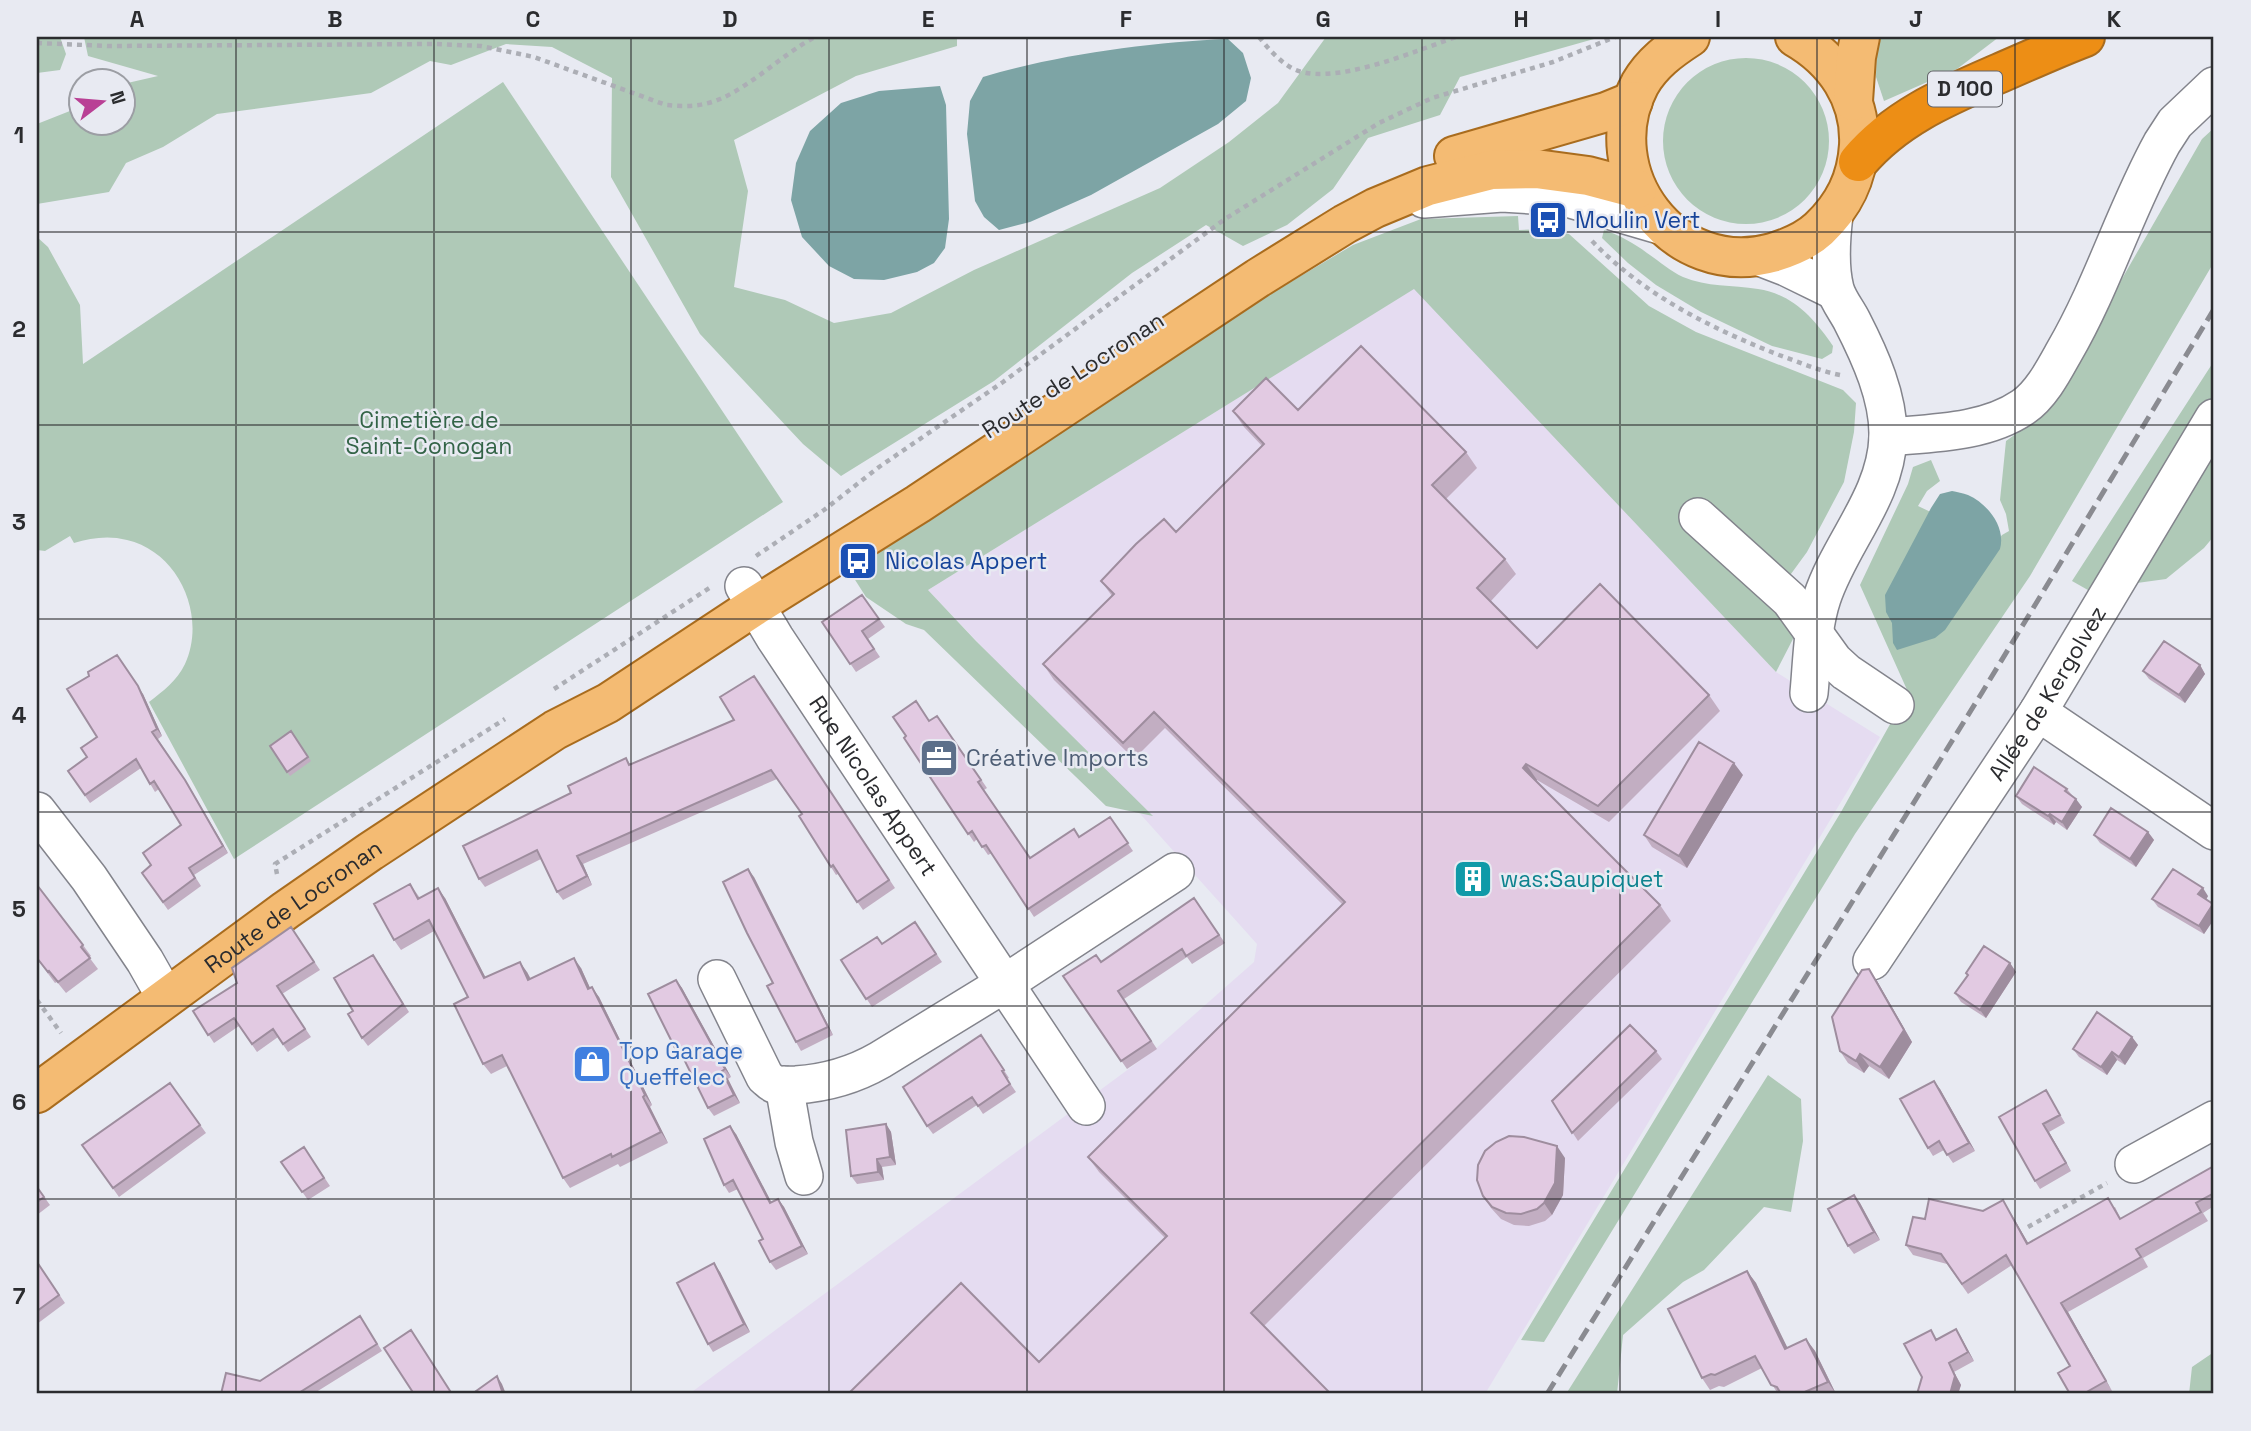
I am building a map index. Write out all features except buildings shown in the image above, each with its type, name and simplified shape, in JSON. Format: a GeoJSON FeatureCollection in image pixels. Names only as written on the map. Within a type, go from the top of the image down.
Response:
{"type":"FeatureCollection","features":[{"type":"Feature","properties":{"kind":"highway","name":"D 100"},"geometry":{"type":"LineString","coordinates":[[1858,162],[1874,143],[1891,129],[1934,103],[2085,37]]}},
{"type":"Feature","properties":{"kind":"main road"},"geometry":{"type":"LineString","coordinates":[[1690,37],[1665,53],[1641,83],[1633,101],[1627,130],[1628,160],[1637,189],[1648,209],[1663,226],[1684,242],[1708,252],[1733,257],[1759,257],[1788,249],[1813,235],[1834,215],[1849,189],[1858,162],[1860,131],[1853,101],[1838,72],[1815,48],[1795,37]]}},
{"type":"Feature","properties":{"kind":"main road"},"geometry":{"type":"LineString","coordinates":[[1853,101],[1860,37]]}},
{"type":"Feature","properties":{"kind":"main road","name":"Route de Locronan"},"geometry":{"type":"LineString","coordinates":[[37,1093],[286,910],[555,730],[608,703],[742,584],[1046,394],[1238,265],[1333,208],[1383,183],[1424,166],[1606,112],[1633,101]]}},
{"type":"Feature","properties":{"kind":"main road","name":"Route de Locronan"},"geometry":{"type":"LineString","coordinates":[[742,584],[918,504],[1258,278],[1375,208],[1428,186],[1491,170],[1536,169],[1565,172],[1637,189]]}},
{"type":"Feature","properties":{"kind":"street"},"geometry":{"type":"LineString","coordinates":[[1888,437],[1942,432],[1983,424],[2014,413],[2031,401],[2057,364],[2091,303],[2162,143],[2175,123],[2214,86]]}},
{"type":"Feature","properties":{"kind":"street","name":"Route de Locronan"},"geometry":{"type":"LineString","coordinates":[[1375,208],[1443,197],[1532,194],[1564,197],[1663,226]]}},
{"type":"Feature","properties":{"kind":"street"},"geometry":{"type":"LineString","coordinates":[[1809,693],[1821,600],[1875,490],[1888,437],[1882,395],[1875,375],[1861,339],[1835,291],[1831,243],[1834,215]]}},
{"type":"Feature","properties":{"kind":"street"},"geometry":{"type":"LineString","coordinates":[[1759,257],[1835,291]]}},
{"type":"Feature","properties":{"kind":"street","name":"Allée de Kergolvez"},"geometry":{"type":"LineString","coordinates":[[1872,961],[2038,712],[2214,418]]}},
{"type":"Feature","properties":{"kind":"street"},"geometry":{"type":"LineString","coordinates":[[1698,517],[1790,600],[1825,650],[1846,671],[1895,705]]}},
{"type":"Feature","properties":{"kind":"street","name":"Rue Nicolas Appert"},"geometry":{"type":"LineString","coordinates":[[742,584],[1086,1106]]}},
{"type":"Feature","properties":{"kind":"street"},"geometry":{"type":"LineString","coordinates":[[2038,712],[2214,831]]}},
{"type":"Feature","properties":{"kind":"street"},"geometry":{"type":"LineString","coordinates":[[37,811],[96,887],[166,998]]}},
{"type":"Feature","properties":{"kind":"street"},"geometry":{"type":"LineString","coordinates":[[717,979],[765,1077],[774,1084],[811,1084],[861,1071],[1004,984],[1175,872]]}},
{"type":"Feature","properties":{"kind":"street"},"geometry":{"type":"LineString","coordinates":[[784,1085],[794,1142],[804,1176]]}},
{"type":"Feature","properties":{"kind":"street"},"geometry":{"type":"LineString","coordinates":[[2134,1164],[2214,1120]]}},
{"type":"Feature","properties":{"kind":"path"},"geometry":{"type":"LineString","coordinates":[[37,43],[108,46],[481,46],[534,57],[666,104],[681,106],[705,104],[730,94],[815,37]]}},
{"type":"Feature","properties":{"kind":"path"},"geometry":{"type":"LineString","coordinates":[[1259,37],[1291,67],[1311,74],[1369,66],[1456,37]]}},
{"type":"Feature","properties":{"kind":"path"},"geometry":{"type":"LineString","coordinates":[[547,694],[742,584],[824,510],[879,467],[1003,383],[1225,219],[1369,129],[1432,98],[1553,62],[1615,37]]}},
{"type":"Feature","properties":{"kind":"path"},"geometry":{"type":"LineString","coordinates":[[1590,238],[1641,284],[1692,317],[1763,349],[1827,372],[1855,378],[1875,375]]}},
{"type":"Feature","properties":{"kind":"path"},"geometry":{"type":"LineString","coordinates":[[286,910],[275,864],[515,713]]}},
{"type":"Feature","properties":{"kind":"path"},"geometry":{"type":"LineString","coordinates":[[37,1000],[54,1024]]}},
{"type":"Feature","properties":{"kind":"path"},"geometry":{"type":"LineString","coordinates":[[2028,1227],[2110,1182],[2134,1164]]}},
{"type":"Feature","properties":{"kind":"shaded area"},"geometry":{"type":"Polygon","coordinates":[[[1228,39],[1243,53],[1251,78],[1246,101],[1218,124],[1091,195],[1030,222],[999,230],[984,217],[975,201],[967,134],[970,101],[983,77],[1041,62],[1104,51],[1228,39]]]}},
{"type":"Feature","properties":{"kind":"shaded area"},"geometry":{"type":"Polygon","coordinates":[[[940,86],[946,105],[949,219],[945,248],[934,263],[917,272],[884,280],[854,279],[829,266],[802,237],[791,200],[796,163],[810,131],[841,103],[879,91],[940,86]]]}},
{"type":"Feature","properties":{"kind":"shaded area"},"geometry":{"type":"Polygon","coordinates":[[[1415,288],[1776,672],[1880,737],[1485,1394],[689,1394],[1153,1051],[1254,962],[1257,944],[1125,797],[928,590],[1415,288]]]}},
{"type":"Feature","properties":{"kind":"shaded area"},"geometry":{"type":"Polygon","coordinates":[[[1952,491],[1975,499],[1994,517],[2000,533],[2000,549],[1945,630],[1935,638],[1897,650],[1893,643],[1892,623],[1886,612],[1885,595],[1940,494],[1952,491]]]}},
{"type":"Feature","properties":{"kind":"green space"},"geometry":{"type":"Polygon","coordinates":[[[37,37],[60,37],[66,54],[60,70],[37,73],[37,37]]]}},
{"type":"Feature","properties":{"kind":"green space"},"geometry":{"type":"Polygon","coordinates":[[[84,37],[957,37],[957,46],[856,76],[734,140],[748,191],[734,287],[785,300],[834,323],[891,313],[974,270],[1160,188],[1229,142],[1278,103],[1326,37],[1601,37],[1460,77],[1440,115],[1368,138],[1333,189],[1287,225],[1243,246],[1206,225],[1132,273],[994,381],[841,476],[803,444],[700,334],[611,177],[612,78],[552,47],[506,44],[451,65],[430,61],[371,93],[217,114],[163,147],[126,163],[109,192],[37,204],[37,124],[66,113],[66,136],[136,136],[136,81],[158,76],[136,70],[136,66],[123,66],[88,56],[84,37]]]}},
{"type":"Feature","properties":{"kind":"green space"},"geometry":{"type":"Polygon","coordinates":[[[1877,37],[1999,37],[1957,69],[1884,101],[1876,77],[1877,37]]]}},
{"type":"Feature","properties":{"kind":"green space"},"geometry":{"type":"Polygon","coordinates":[[[1746,58],[1778,64],[1805,82],[1823,109],[1829,141],[1823,173],[1805,200],[1778,218],[1746,224],[1714,218],[1687,200],[1669,173],[1663,141],[1669,109],[1687,82],[1714,64],[1746,58]]]}},
{"type":"Feature","properties":{"kind":"green space","name":"Cimetière de Saint-Conogan"},"geometry":{"type":"Polygon","coordinates":[[[503,82],[783,502],[234,859],[149,702],[178,676],[191,645],[193,626],[190,607],[184,588],[174,572],[161,558],[145,547],[120,538],[100,538],[74,543],[70,536],[45,551],[37,550],[37,237],[48,247],[80,305],[83,364],[503,82]]]}},
{"type":"Feature","properties":{"kind":"green space"},"geometry":{"type":"Polygon","coordinates":[[[2214,128],[2214,262],[2030,576],[1855,834],[1544,1342],[1521,1340],[1841,812],[1908,692],[1860,585],[1908,484],[1913,467],[1931,460],[1940,481],[1927,491],[1918,506],[1996,543],[2009,531],[2000,500],[2006,441],[2031,423],[2119,284],[2202,139],[2214,128]]]}},
{"type":"Feature","properties":{"kind":"green space"},"geometry":{"type":"Polygon","coordinates":[[[1518,216],[1519,230],[1545,229],[1569,234],[1649,306],[1696,332],[1843,390],[1856,403],[1854,432],[1844,482],[1807,552],[1788,578],[1778,606],[1794,637],[1776,672],[1414,289],[928,590],[1153,816],[1106,806],[924,630],[906,624],[866,597],[850,572],[911,526],[1142,370],[1353,245],[1421,219],[1518,216]]]}},
{"type":"Feature","properties":{"kind":"green space"},"geometry":{"type":"Polygon","coordinates":[[[1604,230],[1632,243],[1683,277],[1710,284],[1758,289],[1781,296],[1810,317],[1833,346],[1832,353],[1822,359],[1772,346],[1701,312],[1656,285],[1628,263],[1602,238],[1604,230]]]}},
{"type":"Feature","properties":{"kind":"green space"},"geometry":{"type":"Polygon","coordinates":[[[2214,361],[2214,536],[2204,548],[2166,579],[2137,583],[2118,556],[2095,594],[2072,581],[2214,361]]]}},
{"type":"Feature","properties":{"kind":"green space"},"geometry":{"type":"Polygon","coordinates":[[[1768,1075],[1801,1099],[1803,1141],[1791,1212],[1764,1207],[1704,1270],[1683,1282],[1623,1335],[1617,1394],[1566,1394],[1768,1075]]]}},
{"type":"Feature","properties":{"kind":"green space"},"geometry":{"type":"Polygon","coordinates":[[[2214,1352],[2214,1394],[2189,1394],[2192,1367],[2214,1352]]]}},
{"type":"Feature","properties":{"kind":"railway"},"geometry":{"type":"LineString","coordinates":[[1547,1394],[1983,691],[2214,309]]}},
{"type":"Feature","properties":{"kind":"place","name":"Moulin Vert"},"geometry":{"type":"Point","coordinates":[1548,220]}},
{"type":"Feature","properties":{"kind":"place","name":"Nicolas Appert"},"geometry":{"type":"Point","coordinates":[858,561]}},
{"type":"Feature","properties":{"kind":"place","name":"Créative Imports"},"geometry":{"type":"Point","coordinates":[939,758]}},
{"type":"Feature","properties":{"kind":"place","name":"was:Saupiquet"},"geometry":{"type":"Point","coordinates":[1473,879]}},
{"type":"Feature","properties":{"kind":"place","name":"Top Garage Queffelec"},"geometry":{"type":"Point","coordinates":[592,1064]}}]}
